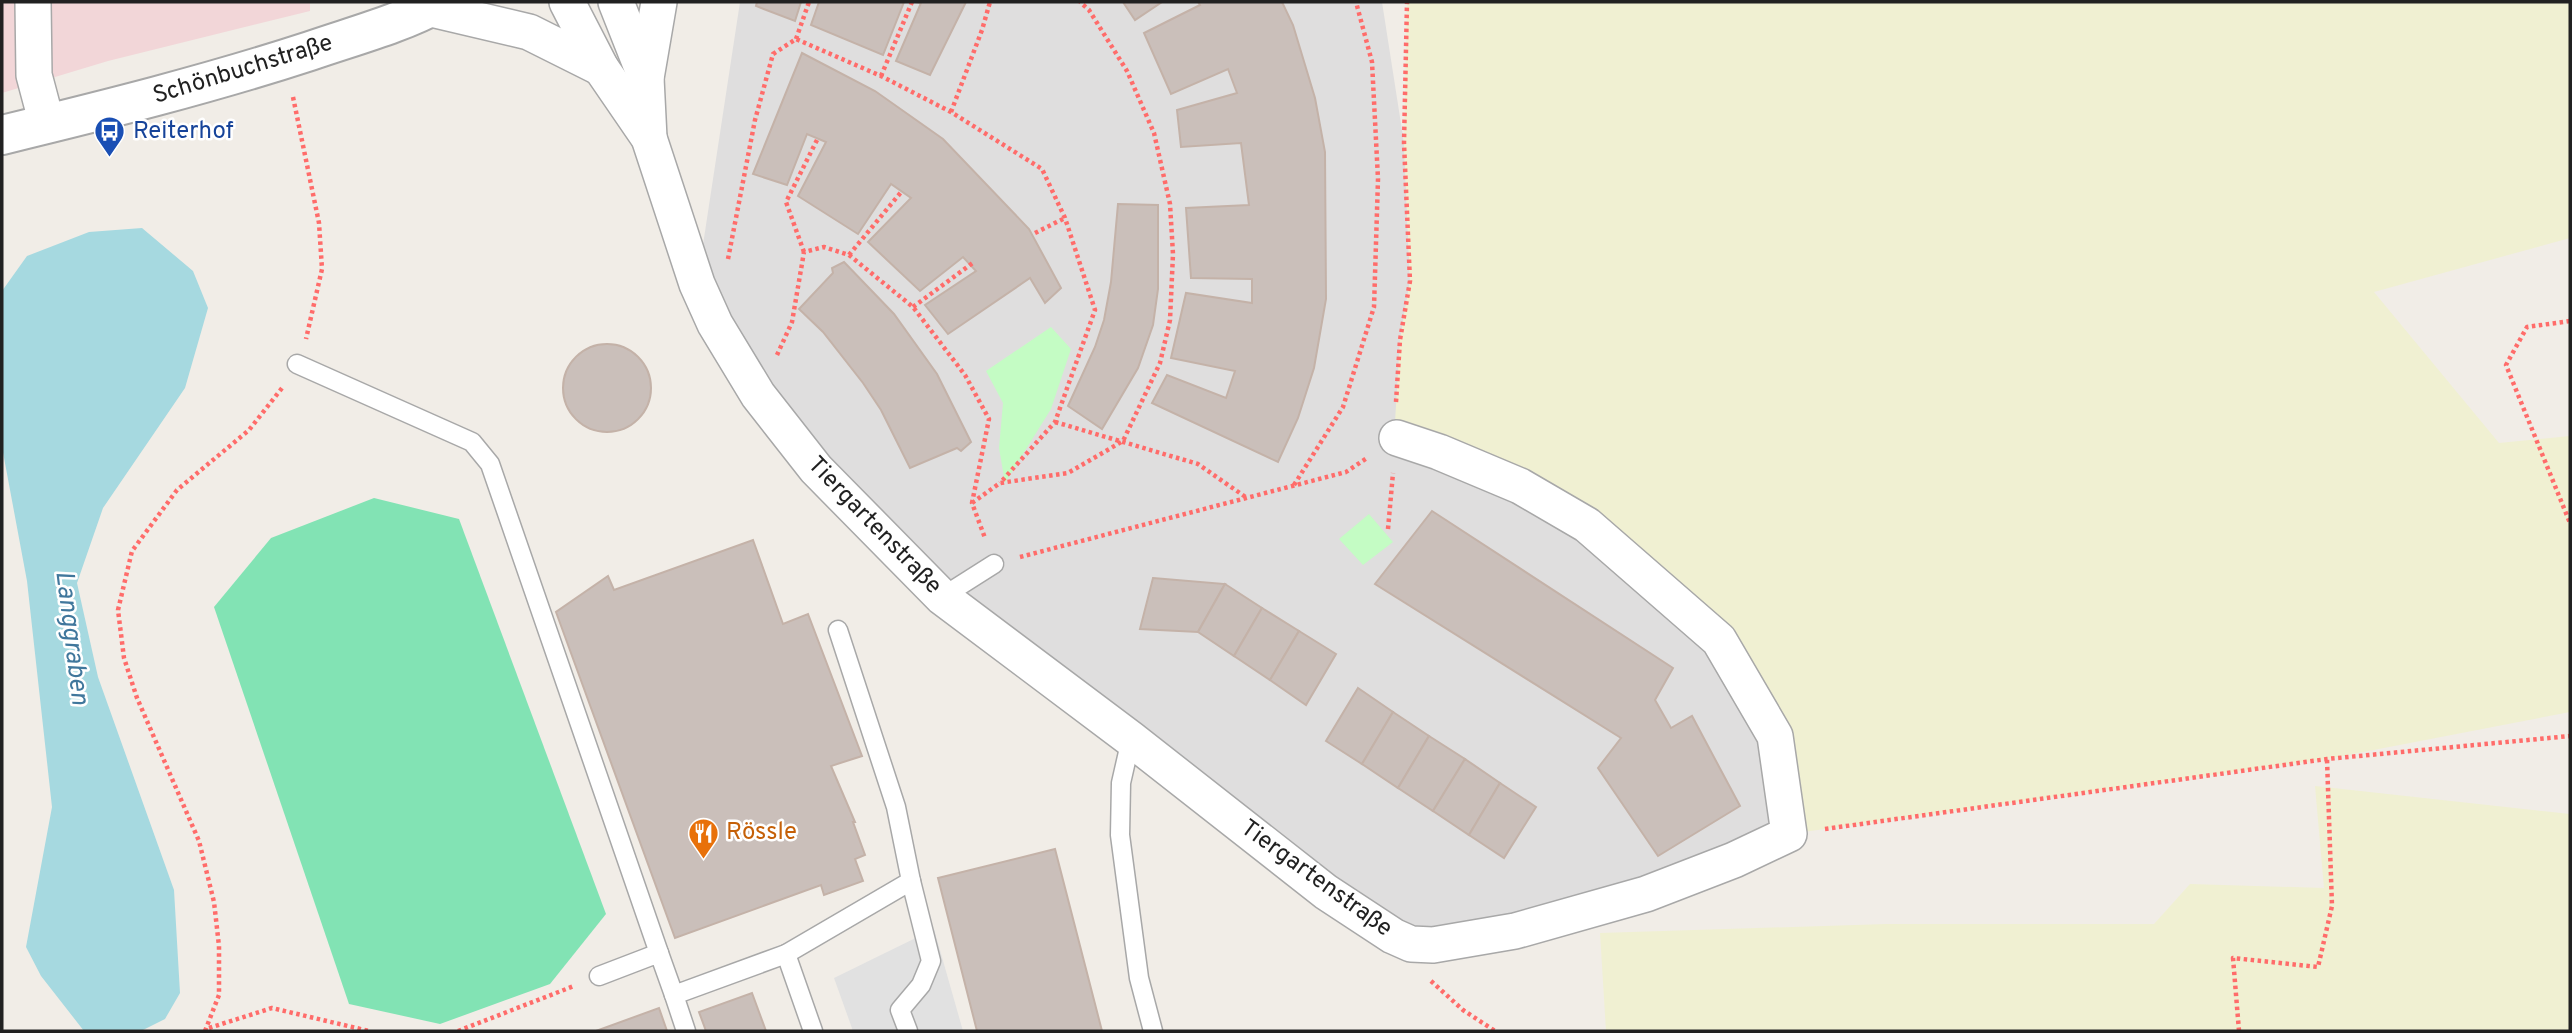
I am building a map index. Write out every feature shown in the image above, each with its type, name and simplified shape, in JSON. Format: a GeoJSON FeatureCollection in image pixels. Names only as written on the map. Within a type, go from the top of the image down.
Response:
{"type":"FeatureCollection","features":[{"type":"Feature","properties":{"kind":"street"},"geometry":{"type":"LineString","coordinates":[[33,2],[34,75],[47,124]]}},
{"type":"Feature","properties":{"kind":"street","name":"Tiergartenstraße"},"geometry":{"type":"LineString","coordinates":[[567,2],[601,68],[649,138]]}},
{"type":"Feature","properties":{"kind":"street","name":"Tiergartenstraße"},"geometry":{"type":"LineString","coordinates":[[616,2],[646,78]]}},
{"type":"Feature","properties":{"kind":"street","name":"Tiergartenstraße"},"geometry":{"type":"LineString","coordinates":[[659,2],[646,78],[649,138],[697,284],[715,324],[758,395],[816,469],[942,597],[1131,739],[1326,892],[1393,936],[1411,944],[1433,945],[1515,931],[1646,894],[1734,860],[1789,834]]}},
{"type":"Feature","properties":{"kind":"street","name":"Schönbuchstraße"},"geometry":{"type":"LineString","coordinates":[[2,135],[285,59],[356,36],[433,5]]}},
{"type":"Feature","properties":{"kind":"street","name":"Tiergartenstraße"},"geometry":{"type":"LineString","coordinates":[[433,5],[529,32],[601,68]]}},
{"type":"Feature","properties":{"kind":"street"},"geometry":{"type":"LineString","coordinates":[[1397,438],[1439,452],[1520,486],[1587,525],[1719,640],[1775,736],[1789,834]]}},
{"type":"Feature","properties":{"kind":"lane"},"geometry":{"type":"LineString","coordinates":[[297,364],[472,442],[490,464],[686,1031]]}},
{"type":"Feature","properties":{"kind":"lane"},"geometry":{"type":"LineString","coordinates":[[942,597],[994,564]]}},
{"type":"Feature","properties":{"kind":"lane"},"geometry":{"type":"LineString","coordinates":[[838,630],[896,807],[931,961],[921,985],[900,1010],[908,1031]]}},
{"type":"Feature","properties":{"kind":"lane"},"geometry":{"type":"LineString","coordinates":[[1131,739],[1121,783],[1120,835],[1139,978],[1153,1031]]}},
{"type":"Feature","properties":{"kind":"lane"},"geometry":{"type":"LineString","coordinates":[[674,995],[786,954],[911,881]]}},
{"type":"Feature","properties":{"kind":"lane"},"geometry":{"type":"LineString","coordinates":[[599,976],[659,953]]}},
{"type":"Feature","properties":{"kind":"lane"},"geometry":{"type":"LineString","coordinates":[[786,954],[813,1031]]}},
{"type":"Feature","properties":{"kind":"path"},"geometry":{"type":"LineString","coordinates":[[715,324],[755,120],[774,54],[796,39],[809,2]]}},
{"type":"Feature","properties":{"kind":"path"},"geometry":{"type":"LineString","coordinates":[[881,76],[912,2]]}},
{"type":"Feature","properties":{"kind":"path"},"geometry":{"type":"LineString","coordinates":[[951,112],[990,2]]}},
{"type":"Feature","properties":{"kind":"path"},"geometry":{"type":"LineString","coordinates":[[1000,483],[1068,473],[1124,440],[1160,363],[1170,320],[1173,254],[1170,204],[1154,133],[1127,71],[1089,10],[1080,2]]}},
{"type":"Feature","properties":{"kind":"path"},"geometry":{"type":"LineString","coordinates":[[1294,486],[1343,407],[1374,307],[1378,179],[1372,62],[1356,2]]}},
{"type":"Feature","properties":{"kind":"path"},"geometry":{"type":"LineString","coordinates":[[1388,529],[1397,438],[1395,422],[1400,340],[1410,281],[1404,143],[1407,2]]}},
{"type":"Feature","properties":{"kind":"path"},"geometry":{"type":"LineString","coordinates":[[796,39],[881,76],[951,112],[1042,169],[1065,219],[1095,310],[1055,422],[1000,483],[972,503]]}},
{"type":"Feature","properties":{"kind":"path"},"geometry":{"type":"LineString","coordinates":[[207,1030],[219,995],[219,946],[214,902],[199,841],[136,698],[124,658],[118,610],[132,551],[177,490],[248,430],[275,399],[297,364],[309,332],[322,270],[319,223],[285,59]]}},
{"type":"Feature","properties":{"kind":"path"},"geometry":{"type":"LineString","coordinates":[[792,322],[804,252],[786,202],[818,138]]}},
{"type":"Feature","properties":{"kind":"path"},"geometry":{"type":"LineString","coordinates":[[849,255],[902,191]]}},
{"type":"Feature","properties":{"kind":"path"},"geometry":{"type":"LineString","coordinates":[[1035,233],[1065,219]]}},
{"type":"Feature","properties":{"kind":"path"},"geometry":{"type":"LineString","coordinates":[[804,252],[824,247],[849,255],[913,307],[965,375],[989,419],[972,503],[994,564],[1346,472],[1397,438]]}},
{"type":"Feature","properties":{"kind":"path"},"geometry":{"type":"LineString","coordinates":[[913,307],[974,262]]}},
{"type":"Feature","properties":{"kind":"path"},"geometry":{"type":"LineString","coordinates":[[2570,321],[2527,327],[2506,365],[2570,523]]}},
{"type":"Feature","properties":{"kind":"path"},"geometry":{"type":"LineString","coordinates":[[1055,422],[1124,440],[1198,464],[1248,498]]}},
{"type":"Feature","properties":{"kind":"path"},"geometry":{"type":"LineString","coordinates":[[1789,834],[2327,760],[2570,736]]}},
{"type":"Feature","properties":{"kind":"path"},"geometry":{"type":"LineString","coordinates":[[2239,1031],[2233,958],[2318,967],[2332,906],[2327,760]]}},
{"type":"Feature","properties":{"kind":"path"},"geometry":{"type":"LineString","coordinates":[[1411,944],[1418,970],[1463,1010],[1495,1031]]}},
{"type":"Feature","properties":{"kind":"path"},"geometry":{"type":"LineString","coordinates":[[458,1031],[599,976]]}},
{"type":"Feature","properties":{"kind":"path"},"geometry":{"type":"LineString","coordinates":[[207,1030],[272,1008],[369,1031]]}},
{"type":"Feature","properties":{"kind":"shaded area"},"geometry":{"type":"Polygon","coordinates":[[[2,2],[310,2],[310,11],[108,61],[2,93],[2,2]]]}},
{"type":"Feature","properties":{"kind":"shaded area"},"geometry":{"type":"Polygon","coordinates":[[[740,2],[1382,2],[1404,143],[1410,281],[1400,340],[1520,486],[1719,640],[1775,736],[1789,834],[1433,945],[1131,739],[816,469],[697,284],[740,2]]]}},
{"type":"Feature","properties":{"kind":"shaded area"},"geometry":{"type":"Polygon","coordinates":[[[934,929],[963,1031],[853,1031],[834,978],[934,929]]]}},
{"type":"Feature","properties":{"kind":"green space"},"geometry":{"type":"Polygon","coordinates":[[[1407,2],[2570,2],[2570,238],[2374,292],[2499,443],[2570,436],[2570,712],[2327,759],[1789,834],[1775,736],[1719,640],[1587,525],[1395,422],[1400,340],[1410,281],[1404,143],[1407,2]]]}},
{"type":"Feature","properties":{"kind":"green space"},"geometry":{"type":"Polygon","coordinates":[[[1051,327],[1071,349],[1051,409],[1005,483],[999,448],[1003,403],[986,371],[1051,327]]]}},
{"type":"Feature","properties":{"kind":"green space"},"geometry":{"type":"Polygon","coordinates":[[[374,498],[459,519],[606,914],[550,984],[440,1024],[349,1004],[214,607],[271,538],[374,498]]]}},
{"type":"Feature","properties":{"kind":"green space"},"geometry":{"type":"Polygon","coordinates":[[[1369,514],[1393,542],[1363,565],[1339,539],[1369,514]]]}},
{"type":"Feature","properties":{"kind":"green space"},"geometry":{"type":"Polygon","coordinates":[[[2315,786],[2570,814],[2570,1031],[1606,1031],[1600,933],[1886,924],[2154,924],[2190,884],[2324,888],[2315,786]]]}},
{"type":"Feature","properties":{"kind":"water","name":"Langgraben"},"geometry":{"type":"Polygon","coordinates":[[[142,228],[193,271],[208,308],[185,388],[103,508],[77,583],[98,677],[174,890],[180,993],[165,1019],[141,1031],[84,1031],[41,976],[26,947],[52,807],[27,581],[2,447],[2,291],[27,256],[89,232],[142,228]]]}},
{"type":"Feature","properties":{"kind":"building"},"geometry":{"type":"Polygon","coordinates":[[[757,2],[801,2],[795,21],[756,6],[757,2]]]}},
{"type":"Feature","properties":{"kind":"building"},"geometry":{"type":"Polygon","coordinates":[[[819,2],[904,2],[883,55],[811,25],[819,2]]]}},
{"type":"Feature","properties":{"kind":"building"},"geometry":{"type":"Polygon","coordinates":[[[916,2],[966,2],[930,75],[896,61],[921,3],[916,2]]]}},
{"type":"Feature","properties":{"kind":"building"},"geometry":{"type":"Polygon","coordinates":[[[1123,2],[1162,2],[1135,20],[1123,2]]]}},
{"type":"Feature","properties":{"kind":"building"},"geometry":{"type":"Polygon","coordinates":[[[1198,2],[1282,2],[1293,25],[1315,98],[1325,152],[1326,299],[1314,368],[1298,418],[1278,462],[1152,403],[1167,375],[1226,398],[1235,371],[1171,358],[1186,293],[1252,303],[1252,279],[1191,278],[1186,208],[1249,205],[1241,143],[1181,147],[1177,110],[1237,93],[1228,69],[1171,94],[1144,33],[1200,5],[1198,2]]]}},
{"type":"Feature","properties":{"kind":"building"},"geometry":{"type":"Polygon","coordinates":[[[802,53],[875,91],[943,139],[1029,229],[1061,288],[1045,303],[1030,278],[948,334],[925,305],[976,271],[963,257],[920,291],[868,242],[911,198],[891,184],[858,234],[798,196],[826,142],[807,134],[787,185],[753,174],[802,53]]]}},
{"type":"Feature","properties":{"kind":"building"},"geometry":{"type":"Polygon","coordinates":[[[1118,204],[1158,205],[1158,289],[1153,325],[1138,368],[1102,429],[1068,406],[1095,347],[1104,320],[1111,282],[1118,204]]]}},
{"type":"Feature","properties":{"kind":"building"},"geometry":{"type":"Polygon","coordinates":[[[844,262],[894,314],[937,374],[971,442],[961,451],[957,448],[910,468],[881,410],[863,383],[823,332],[799,309],[833,273],[832,268],[844,262]]]}},
{"type":"Feature","properties":{"kind":"building"},"geometry":{"type":"Polygon","coordinates":[[[607,344],[624,347],[638,357],[648,371],[651,388],[648,405],[638,419],[624,429],[607,432],[590,429],[576,419],[566,405],[563,388],[566,371],[576,357],[590,347],[607,344]]]}},
{"type":"Feature","properties":{"kind":"building"},"geometry":{"type":"Polygon","coordinates":[[[1432,511],[1673,668],[1655,700],[1671,728],[1692,716],[1740,806],[1658,856],[1598,768],[1621,738],[1375,584],[1432,511]]]}},
{"type":"Feature","properties":{"kind":"building"},"geometry":{"type":"Polygon","coordinates":[[[753,540],[783,624],[808,614],[862,756],[831,766],[855,822],[865,855],[855,859],[863,881],[824,895],[821,885],[675,938],[556,612],[608,576],[614,590],[753,540]]]}},
{"type":"Feature","properties":{"kind":"building"},"geometry":{"type":"Polygon","coordinates":[[[1153,578],[1225,584],[1198,632],[1140,629],[1153,578]]]}},
{"type":"Feature","properties":{"kind":"building"},"geometry":{"type":"Polygon","coordinates":[[[1225,584],[1262,608],[1234,656],[1198,632],[1225,584]]]}},
{"type":"Feature","properties":{"kind":"building"},"geometry":{"type":"Polygon","coordinates":[[[1262,608],[1299,631],[1270,680],[1234,656],[1262,608]]]}},
{"type":"Feature","properties":{"kind":"building"},"geometry":{"type":"Polygon","coordinates":[[[1299,631],[1336,654],[1306,705],[1270,680],[1299,631]]]}},
{"type":"Feature","properties":{"kind":"building"},"geometry":{"type":"Polygon","coordinates":[[[1358,688],[1393,712],[1362,764],[1326,741],[1358,688]]]}},
{"type":"Feature","properties":{"kind":"building"},"geometry":{"type":"Polygon","coordinates":[[[1393,712],[1429,736],[1398,788],[1362,764],[1393,712]]]}},
{"type":"Feature","properties":{"kind":"building"},"geometry":{"type":"Polygon","coordinates":[[[1429,736],[1465,759],[1433,811],[1398,788],[1429,736]]]}},
{"type":"Feature","properties":{"kind":"building"},"geometry":{"type":"Polygon","coordinates":[[[1465,759],[1500,783],[1469,835],[1433,811],[1465,759]]]}},
{"type":"Feature","properties":{"kind":"building"},"geometry":{"type":"Polygon","coordinates":[[[1500,783],[1536,807],[1504,858],[1469,835],[1500,783]]]}},
{"type":"Feature","properties":{"kind":"building"},"geometry":{"type":"Polygon","coordinates":[[[1055,849],[1102,1031],[977,1031],[938,878],[1055,849]]]}},
{"type":"Feature","properties":{"kind":"building"},"geometry":{"type":"Polygon","coordinates":[[[752,993],[766,1031],[706,1031],[699,1012],[752,993]]]}},
{"type":"Feature","properties":{"kind":"building"},"geometry":{"type":"Polygon","coordinates":[[[659,1008],[667,1031],[596,1031],[659,1008]]]}},
{"type":"Feature","properties":{"kind":"place","name":"Reiterhof"},"geometry":{"type":"Point","coordinates":[110,159]}},
{"type":"Feature","properties":{"kind":"place","name":"Rössle"},"geometry":{"type":"Point","coordinates":[703,860]}}]}
